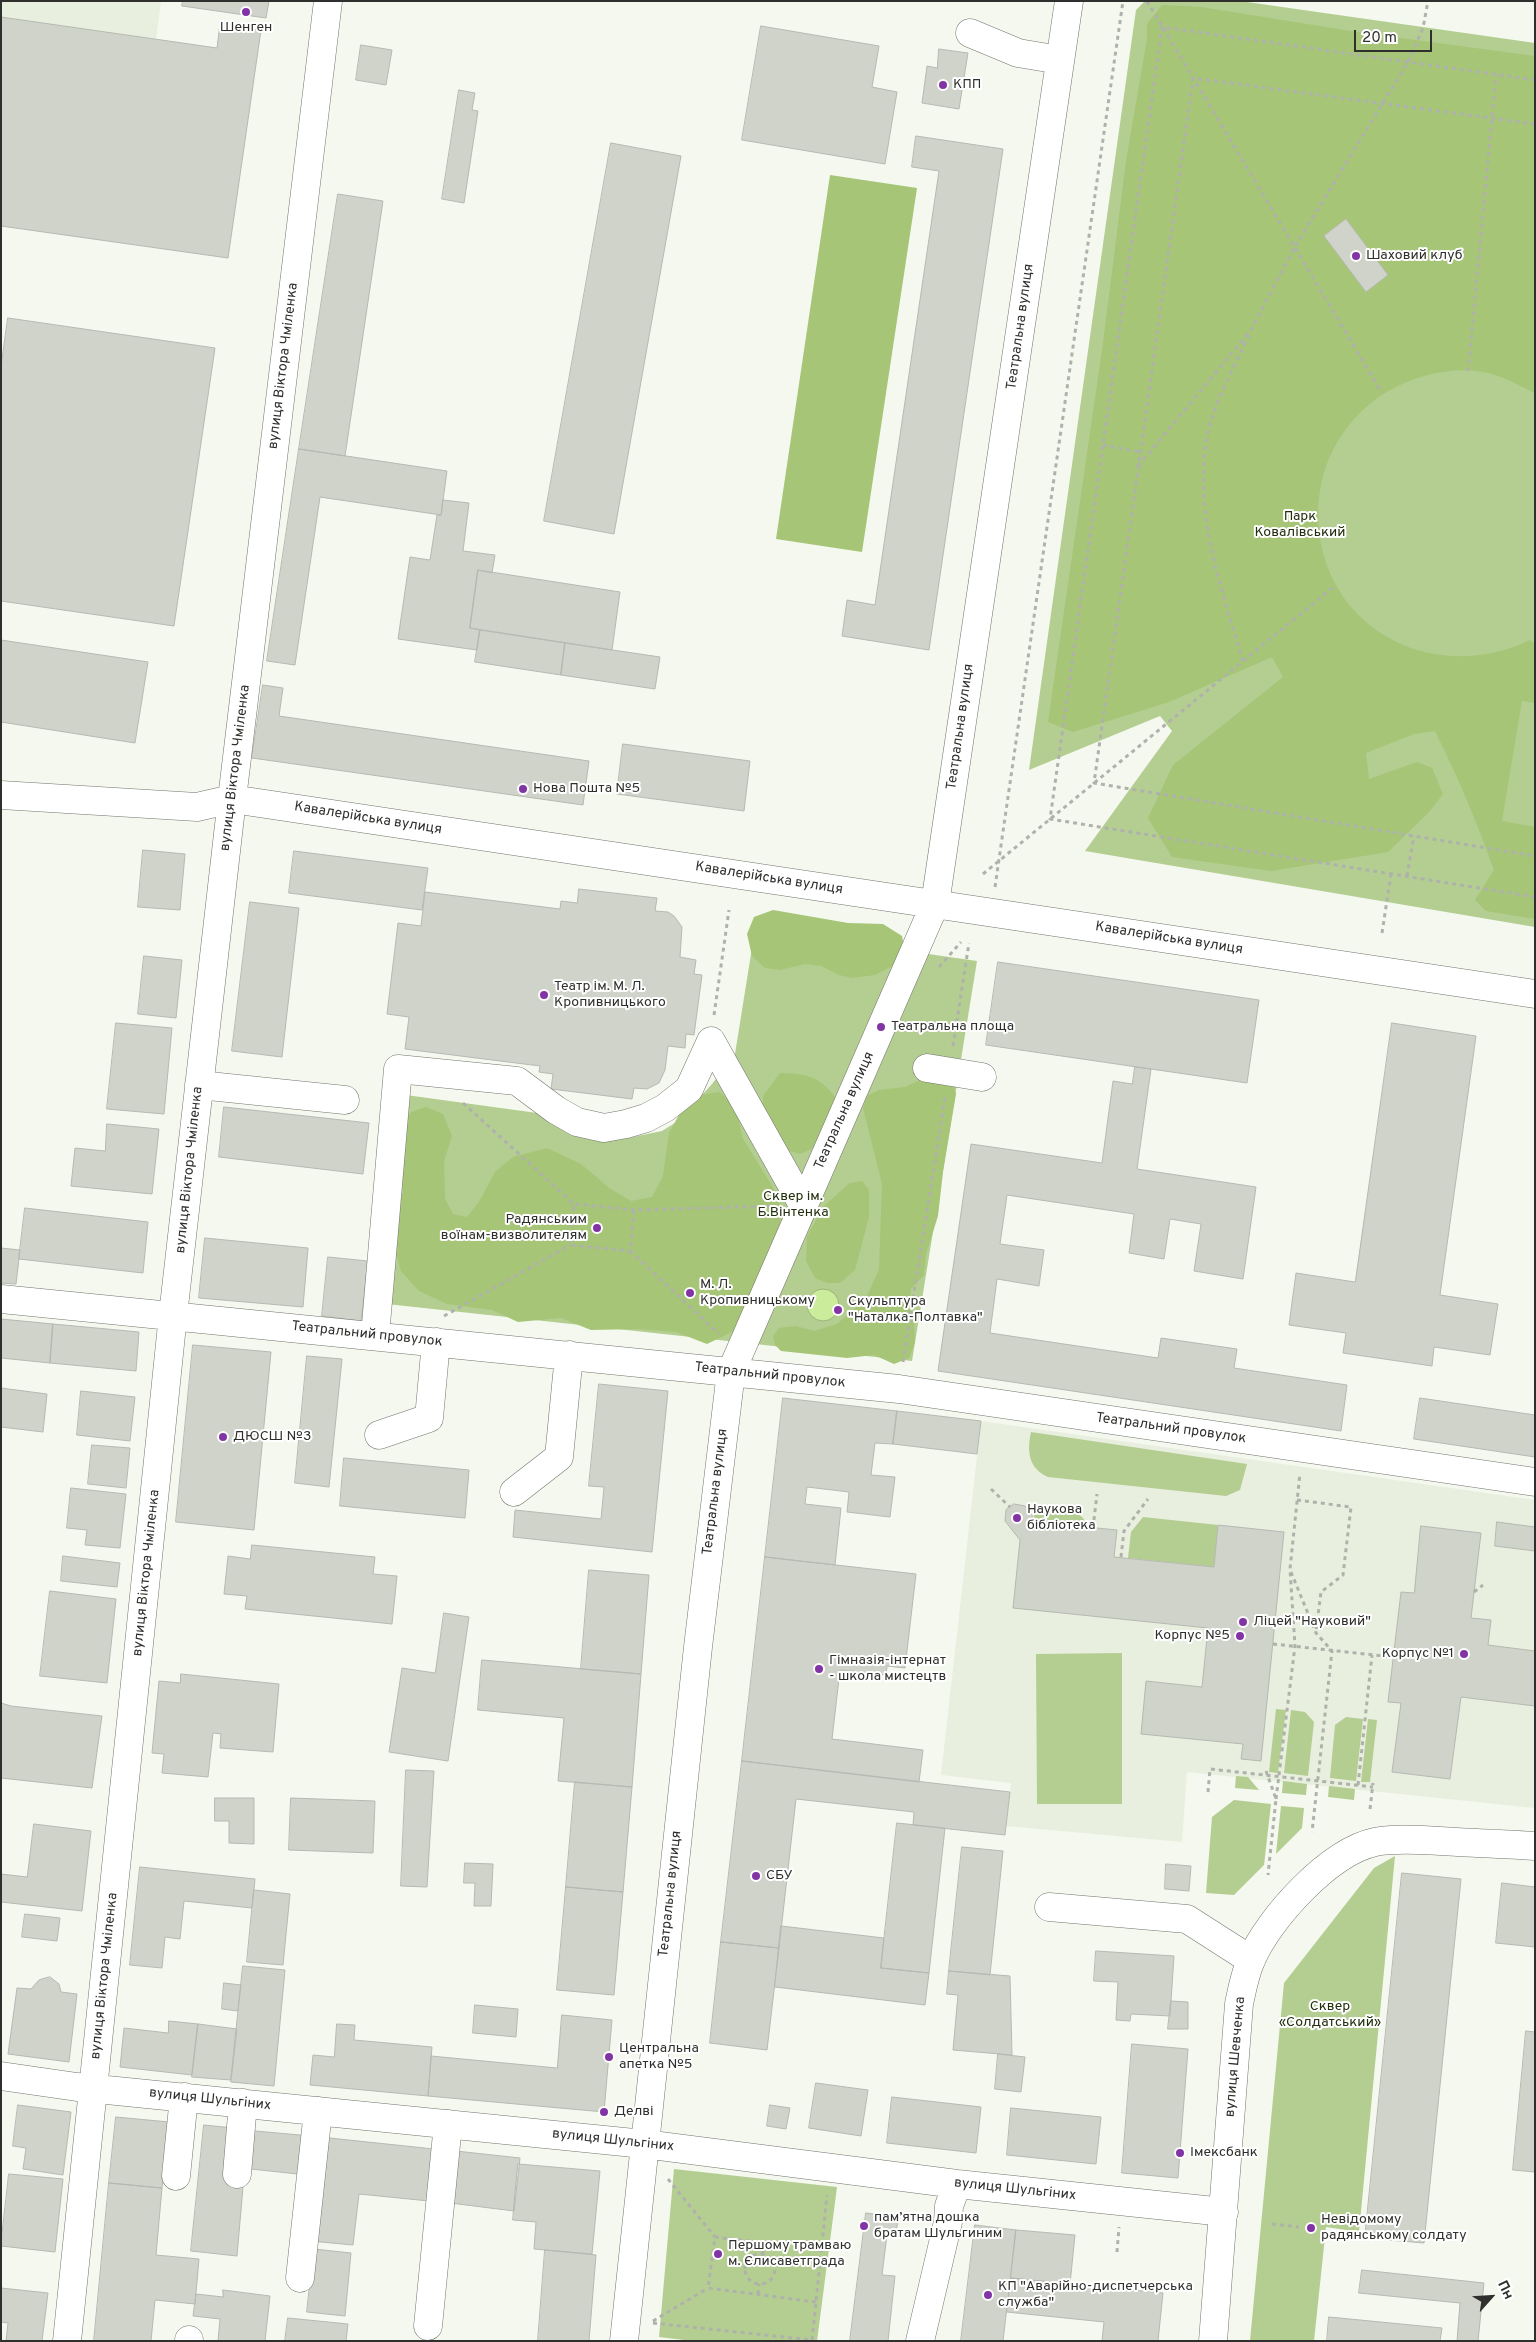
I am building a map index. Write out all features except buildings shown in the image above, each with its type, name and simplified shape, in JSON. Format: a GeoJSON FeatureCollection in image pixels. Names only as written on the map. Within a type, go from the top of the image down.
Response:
{"type":"FeatureCollection","features":[{"type":"Feature","properties":{"kind":"street","name":"вулиця Віктора Чміленка"},"geometry":{"type":"LineString","coordinates":[[68,2341],[173,1315],[232,799],[328,1]]}},
{"type":"Feature","properties":{"kind":"street","name":"Театральна вулиця"},"geometry":{"type":"LineString","coordinates":[[624,2341],[644,2144],[735,1362],[936,904],[1069,1]]}},
{"type":"Feature","properties":{"kind":"street"},"geometry":{"type":"LineString","coordinates":[[970,33],[1018,53],[1060,60]]}},
{"type":"Feature","properties":{"kind":"street","name":"Кавалерійська вулиця"},"geometry":{"type":"LineString","coordinates":[[1,795],[197,807],[232,799],[1535,994]]}},
{"type":"Feature","properties":{"kind":"street"},"geometry":{"type":"LineString","coordinates":[[711,1041],[804,1205]]}},
{"type":"Feature","properties":{"kind":"street"},"geometry":{"type":"LineString","coordinates":[[375,1336],[398,1069],[517,1081],[537,1097],[577,1122],[604,1128],[646,1118],[665,1108],[689,1089],[711,1041]]}},
{"type":"Feature","properties":{"kind":"street"},"geometry":{"type":"LineString","coordinates":[[938,1070],[982,1077]]}},
{"type":"Feature","properties":{"kind":"street"},"geometry":{"type":"LineString","coordinates":[[199,1085],[345,1100]]}},
{"type":"Feature","properties":{"kind":"street","name":"Театральний провулок"},"geometry":{"type":"LineString","coordinates":[[1,1299],[375,1336],[439,1330],[569,1356],[735,1362],[899,1389],[1535,1482]]}},
{"type":"Feature","properties":{"kind":"street"},"geometry":{"type":"LineString","coordinates":[[379,1434],[429,1418],[439,1330]]}},
{"type":"Feature","properties":{"kind":"street"},"geometry":{"type":"LineString","coordinates":[[514,1492],[559,1457],[569,1356]]}},
{"type":"Feature","properties":{"kind":"street","name":"вулиця Шевченка"},"geometry":{"type":"LineString","coordinates":[[1213,2341],[1239,2004],[1251,1960],[1276,1919],[1313,1878],[1339,1860],[1374,1842],[1423,1841],[1535,1846]]}},
{"type":"Feature","properties":{"kind":"street"},"geometry":{"type":"LineString","coordinates":[[1049,1907],[1187,1919],[1251,1960]]}},
{"type":"Feature","properties":{"kind":"street","name":"вулиця Шульгіних"},"geometry":{"type":"LineString","coordinates":[[1,2076],[93,2088],[644,2144],[957,2184],[1224,2212]]}},
{"type":"Feature","properties":{"kind":"street"},"geometry":{"type":"LineString","coordinates":[[176,2176],[184,2097]]}},
{"type":"Feature","properties":{"kind":"street"},"geometry":{"type":"LineString","coordinates":[[236,2174],[243,2103]]}},
{"type":"Feature","properties":{"kind":"street"},"geometry":{"type":"LineString","coordinates":[[300,2278],[318,2111]]}},
{"type":"Feature","properties":{"kind":"street"},"geometry":{"type":"LineString","coordinates":[[428,2326],[448,2124]]}},
{"type":"Feature","properties":{"kind":"street"},"geometry":{"type":"LineString","coordinates":[[920,2341],[948,2222],[949,2206],[957,2184]]}},
{"type":"Feature","properties":{"kind":"path"},"geometry":{"type":"LineString","coordinates":[[995,889],[1123,1]]}},
{"type":"Feature","properties":{"kind":"path"},"geometry":{"type":"LineString","coordinates":[[1147,1],[1382,394]]}},
{"type":"Feature","properties":{"kind":"path"},"geometry":{"type":"LineString","coordinates":[[1243,661],[1215,561],[1204,495],[1203,466],[1208,436],[1216,409],[1251,330],[1294,248],[1408,62],[1423,28],[1428,1]]}},
{"type":"Feature","properties":{"kind":"path"},"geometry":{"type":"LineString","coordinates":[[1050,819],[1162,27]]}},
{"type":"Feature","properties":{"kind":"path"},"geometry":{"type":"LineString","coordinates":[[1162,27],[1535,80]]}},
{"type":"Feature","properties":{"kind":"path"},"geometry":{"type":"LineString","coordinates":[[1468,371],[1496,75]]}},
{"type":"Feature","properties":{"kind":"path"},"geometry":{"type":"LineString","coordinates":[[1193,78],[1380,105],[1535,124]]}},
{"type":"Feature","properties":{"kind":"path"},"geometry":{"type":"LineString","coordinates":[[1094,783],[1193,78]]}},
{"type":"Feature","properties":{"kind":"path"},"geometry":{"type":"LineString","coordinates":[[1138,466],[1251,330]]}},
{"type":"Feature","properties":{"kind":"path"},"geometry":{"type":"LineString","coordinates":[[1103,446],[1140,452]]}},
{"type":"Feature","properties":{"kind":"path"},"geometry":{"type":"LineString","coordinates":[[983,874],[1336,585]]}},
{"type":"Feature","properties":{"kind":"path"},"geometry":{"type":"LineString","coordinates":[[1094,783],[1535,856]]}},
{"type":"Feature","properties":{"kind":"path"},"geometry":{"type":"LineString","coordinates":[[1050,819],[1535,898]]}},
{"type":"Feature","properties":{"kind":"path"},"geometry":{"type":"LineString","coordinates":[[1407,876],[1414,836]]}},
{"type":"Feature","properties":{"kind":"path"},"geometry":{"type":"LineString","coordinates":[[1382,933],[1391,874]]}},
{"type":"Feature","properties":{"kind":"path"},"geometry":{"type":"LineString","coordinates":[[711,1041],[729,910]]}},
{"type":"Feature","properties":{"kind":"path"},"geometry":{"type":"LineString","coordinates":[[899,1389],[938,1070],[969,943]]}},
{"type":"Feature","properties":{"kind":"path"},"geometry":{"type":"LineString","coordinates":[[429,1072],[574,1204],[634,1210],[804,1205]]}},
{"type":"Feature","properties":{"kind":"path"},"geometry":{"type":"LineString","coordinates":[[570,1245],[574,1204]]}},
{"type":"Feature","properties":{"kind":"path"},"geometry":{"type":"LineString","coordinates":[[630,1251],[634,1210]]}},
{"type":"Feature","properties":{"kind":"path"},"geometry":{"type":"LineString","coordinates":[[439,1330],[570,1245],[630,1251],[735,1362]]}},
{"type":"Feature","properties":{"kind":"path"},"geometry":{"type":"LineString","coordinates":[[1268,1875],[1295,1646],[1290,1569],[1303,1448]]}},
{"type":"Feature","properties":{"kind":"path"},"geometry":{"type":"LineString","coordinates":[[991,1489],[1010,1507]]}},
{"type":"Feature","properties":{"kind":"path"},"geometry":{"type":"LineString","coordinates":[[1093,1528],[1097,1494]]}},
{"type":"Feature","properties":{"kind":"path"},"geometry":{"type":"LineString","coordinates":[[1121,1557],[1124,1531],[1148,1499]]}},
{"type":"Feature","properties":{"kind":"path"},"geometry":{"type":"LineString","coordinates":[[1297,1500],[1351,1507],[1343,1575],[1321,1592],[1316,1633]]}},
{"type":"Feature","properties":{"kind":"path"},"geometry":{"type":"LineString","coordinates":[[1290,1569],[1316,1633],[1332,1651],[1312,1832]]}},
{"type":"Feature","properties":{"kind":"path"},"geometry":{"type":"LineString","coordinates":[[1474,1592],[1483,1585]]}},
{"type":"Feature","properties":{"kind":"path"},"geometry":{"type":"LineString","coordinates":[[1273,1644],[1393,1657]]}},
{"type":"Feature","properties":{"kind":"path"},"geometry":{"type":"LineString","coordinates":[[1358,1785],[1372,1654]]}},
{"type":"Feature","properties":{"kind":"path"},"geometry":{"type":"LineString","coordinates":[[1208,1792],[1210,1769],[1267,1773],[1280,1777],[1373,1785],[1370,1809]]}},
{"type":"Feature","properties":{"kind":"path"},"geometry":{"type":"LineString","coordinates":[[1267,1773],[1276,1799]]}},
{"type":"Feature","properties":{"kind":"path"},"geometry":{"type":"LineString","coordinates":[[665,2175],[715,2237],[821,2250]]}},
{"type":"Feature","properties":{"kind":"path"},"geometry":{"type":"LineString","coordinates":[[816,2302],[708,2288],[650,2323],[812,2340],[828,2193]]}},
{"type":"Feature","properties":{"kind":"path"},"geometry":{"type":"LineString","coordinates":[[1117,2252],[1120,2224]]}},
{"type":"Feature","properties":{"kind":"path"},"geometry":{"type":"LineString","coordinates":[[1272,2224],[1299,2227]]}},
{"type":"Feature","properties":{"kind":"path"},"geometry":{"type":"LineString","coordinates":[[708,2288],[715,2237]]}},
{"type":"Feature","properties":{"kind":"path"},"geometry":{"type":"LineString","coordinates":[[763,2253],[764,2243]]}},
{"type":"Feature","properties":{"kind":"path"},"geometry":{"type":"LineString","coordinates":[[763,2253],[772,2258],[776,2268],[775,2274],[769,2282],[759,2284],[750,2280],[745,2267],[753,2255],[763,2253]]}},
{"type":"Feature","properties":{"kind":"path"},"geometry":{"type":"LineString","coordinates":[[758,2294],[759,2284]]}},
{"type":"Feature","properties":{"kind":"shaded area"},"geometry":{"type":"Polygon","coordinates":[[[1,1],[161,1],[156,39],[1,17],[1,1]]]}},
{"type":"Feature","properties":{"kind":"shaded area"},"geometry":{"type":"Polygon","coordinates":[[[823,1289],[829,1290],[834,1294],[838,1299],[838,1311],[834,1316],[829,1320],[823,1321],[817,1320],[812,1316],[808,1311],[807,1305],[808,1299],[812,1294],[817,1290],[823,1289]]]}},
{"type":"Feature","properties":{"kind":"shaded area"},"geometry":{"type":"Polygon","coordinates":[[[981,1421],[1535,1500],[1535,1808],[1187,1772],[1182,1842],[1006,1826],[1011,1783],[941,1775],[981,1421]]]}},
{"type":"Feature","properties":{"kind":"green space","name":"Парк Ковалівський"},"geometry":{"type":"Polygon","coordinates":[[[1145,1],[1240,1],[1535,43],[1535,927],[1085,851],[1172,731],[1160,716],[1029,770],[1136,10],[1145,1]]]}},
{"type":"Feature","properties":{"kind":"green space","name":"Парк Ковалівський"},"geometry":{"type":"Polygon","coordinates":[[[1162,5],[1201,7],[1363,33],[1535,56],[1535,393],[1488,373],[1462,370],[1422,376],[1388,391],[1361,411],[1346,428],[1334,448],[1322,481],[1318,516],[1324,555],[1338,589],[1360,617],[1388,638],[1421,651],[1456,656],[1493,653],[1530,640],[1535,644],[1535,703],[1522,701],[1502,821],[1535,827],[1535,919],[1486,911],[1475,900],[1494,870],[1467,800],[1435,731],[1414,734],[1366,753],[1369,779],[1417,762],[1432,768],[1443,794],[1429,812],[1388,852],[1271,871],[1172,857],[1148,818],[1173,765],[1283,677],[1272,657],[1169,702],[1073,732],[1048,722],[1103,343],[1126,161],[1147,39],[1147,24],[1162,5]]]}},
{"type":"Feature","properties":{"kind":"green space"},"geometry":{"type":"Polygon","coordinates":[[[830,175],[917,188],[862,552],[776,539],[830,175]]]}},
{"type":"Feature","properties":{"kind":"green space"},"geometry":{"type":"Polygon","coordinates":[[[773,910],[848,923],[883,924],[902,936],[905,952],[896,964],[875,975],[852,978],[839,975],[821,966],[805,964],[780,970],[765,968],[752,956],[747,934],[754,917],[773,910]]]}},
{"type":"Feature","properties":{"kind":"green space","name":"Сквер ім. Б.Вінтенка"},"geometry":{"type":"Polygon","coordinates":[[[755,929],[977,961],[912,1361],[387,1304],[406,1095],[537,1113],[601,1138],[623,1139],[662,1131],[678,1121],[712,1084],[735,1054],[755,929]]]}},
{"type":"Feature","properties":{"kind":"green space"},"geometry":{"type":"Polygon","coordinates":[[[780,1073],[805,1075],[818,1080],[835,1097],[834,1124],[818,1146],[800,1154],[782,1149],[763,1107],[763,1096],[780,1073]]]}},
{"type":"Feature","properties":{"kind":"green space"},"geometry":{"type":"Polygon","coordinates":[[[922,1079],[953,1083],[956,1094],[938,1216],[926,1254],[924,1275],[911,1289],[910,1306],[914,1323],[915,1342],[909,1358],[894,1364],[874,1355],[847,1358],[781,1351],[775,1345],[773,1336],[779,1328],[796,1326],[814,1331],[837,1324],[865,1300],[879,1270],[882,1184],[863,1108],[867,1096],[879,1090],[905,1087],[922,1079]]]}},
{"type":"Feature","properties":{"kind":"green space"},"geometry":{"type":"Polygon","coordinates":[[[720,1092],[737,1109],[742,1137],[772,1186],[782,1211],[777,1238],[738,1329],[707,1344],[676,1332],[639,1329],[591,1330],[561,1318],[518,1322],[492,1310],[447,1304],[419,1291],[401,1271],[390,1231],[403,1192],[400,1135],[411,1112],[426,1107],[443,1114],[452,1136],[444,1161],[445,1199],[453,1214],[467,1217],[479,1202],[495,1172],[513,1157],[547,1148],[581,1164],[609,1188],[631,1201],[652,1197],[663,1176],[669,1133],[680,1113],[699,1095],[720,1092]]]}},
{"type":"Feature","properties":{"kind":"green space"},"geometry":{"type":"Polygon","coordinates":[[[862,1181],[869,1190],[869,1217],[855,1270],[840,1283],[827,1283],[815,1278],[806,1261],[807,1236],[825,1205],[850,1183],[862,1181]]]}},
{"type":"Feature","properties":{"kind":"green space"},"geometry":{"type":"Polygon","coordinates":[[[1031,1432],[1247,1464],[1240,1490],[1226,1496],[1048,1477],[1036,1469],[1030,1458],[1031,1432]]]}},
{"type":"Feature","properties":{"kind":"green space"},"geometry":{"type":"Polygon","coordinates":[[[1035,1506],[1073,1511],[1080,1515],[1089,1528],[1037,1522],[1034,1517],[1035,1506]]]}},
{"type":"Feature","properties":{"kind":"green space"},"geometry":{"type":"Polygon","coordinates":[[[1143,1517],[1218,1525],[1214,1567],[1128,1558],[1131,1532],[1143,1517]]]}},
{"type":"Feature","properties":{"kind":"green space"},"geometry":{"type":"Polygon","coordinates":[[[1122,1653],[1122,1804],[1037,1804],[1036,1654],[1122,1653]]]}},
{"type":"Feature","properties":{"kind":"green space"},"geometry":{"type":"Polygon","coordinates":[[[1276,1709],[1286,1710],[1278,1773],[1269,1772],[1276,1709]]]}},
{"type":"Feature","properties":{"kind":"green space"},"geometry":{"type":"Polygon","coordinates":[[[1291,1710],[1305,1712],[1314,1722],[1308,1776],[1284,1773],[1291,1710]]]}},
{"type":"Feature","properties":{"kind":"green space"},"geometry":{"type":"Polygon","coordinates":[[[1346,1717],[1363,1719],[1356,1781],[1330,1778],[1335,1725],[1346,1717]]]}},
{"type":"Feature","properties":{"kind":"green space"},"geometry":{"type":"Polygon","coordinates":[[[1368,1719],[1377,1720],[1370,1782],[1361,1782],[1368,1719]]]}},
{"type":"Feature","properties":{"kind":"green space"},"geometry":{"type":"Polygon","coordinates":[[[1236,1776],[1248,1777],[1259,1790],[1235,1788],[1236,1776]]]}},
{"type":"Feature","properties":{"kind":"green space"},"geometry":{"type":"Polygon","coordinates":[[[1283,1781],[1307,1784],[1306,1795],[1282,1793],[1283,1781]]]}},
{"type":"Feature","properties":{"kind":"green space"},"geometry":{"type":"Polygon","coordinates":[[[1329,1786],[1355,1789],[1354,1800],[1328,1797],[1329,1786]]]}},
{"type":"Feature","properties":{"kind":"green space"},"geometry":{"type":"Polygon","coordinates":[[[1234,1800],[1271,1804],[1264,1865],[1234,1895],[1206,1893],[1212,1817],[1234,1800]]]}},
{"type":"Feature","properties":{"kind":"green space"},"geometry":{"type":"Polygon","coordinates":[[[1281,1806],[1304,1808],[1302,1828],[1276,1854],[1281,1806]]]}},
{"type":"Feature","properties":{"kind":"green space","name":"Сквер «Солдатський»"},"geometry":{"type":"Polygon","coordinates":[[[1395,1856],[1359,2232],[1326,2227],[1314,2341],[1250,2341],[1284,1983],[1374,1868],[1395,1856]]]}},
{"type":"Feature","properties":{"kind":"green space"},"geometry":{"type":"Polygon","coordinates":[[[674,2169],[837,2187],[817,2341],[692,2341],[659,2337],[674,2169]]]}},
{"type":"Feature","properties":{"kind":"place","name":"Шенген"},"geometry":{"type":"Point","coordinates":[246,12]}},
{"type":"Feature","properties":{"kind":"place","name":"КПП"},"geometry":{"type":"Point","coordinates":[943,85]}},
{"type":"Feature","properties":{"kind":"place","name":"Шаховий клуб"},"geometry":{"type":"Point","coordinates":[1356,256]}},
{"type":"Feature","properties":{"kind":"place","name":"Нова Пошта №5"},"geometry":{"type":"Point","coordinates":[523,789]}},
{"type":"Feature","properties":{"kind":"place","name":"Театр ім. М. Л. Кропивницького"},"geometry":{"type":"Point","coordinates":[544,995]}},
{"type":"Feature","properties":{"kind":"place","name":"Театральна площа"},"geometry":{"type":"Point","coordinates":[881,1027]}},
{"type":"Feature","properties":{"kind":"place","name":"Радянським воїнам-визволителям"},"geometry":{"type":"Point","coordinates":[597,1228]}},
{"type":"Feature","properties":{"kind":"place","name":"М. Л. Кропивницькому"},"geometry":{"type":"Point","coordinates":[690,1293]}},
{"type":"Feature","properties":{"kind":"place","name":"Скульптура \"Наталка-Полтавка\""},"geometry":{"type":"Point","coordinates":[838,1310]}},
{"type":"Feature","properties":{"kind":"place","name":"ДЮСШ №3"},"geometry":{"type":"Point","coordinates":[223,1437]}},
{"type":"Feature","properties":{"kind":"place","name":"Наукова бібліотека"},"geometry":{"type":"Point","coordinates":[1017,1518]}},
{"type":"Feature","properties":{"kind":"place","name":"Ліцей \"Науковий\""},"geometry":{"type":"Point","coordinates":[1243,1622]}},
{"type":"Feature","properties":{"kind":"place","name":"Корпус №5"},"geometry":{"type":"Point","coordinates":[1240,1636]}},
{"type":"Feature","properties":{"kind":"place","name":"Корпус №1"},"geometry":{"type":"Point","coordinates":[1464,1654]}},
{"type":"Feature","properties":{"kind":"place","name":"Гімназія-інтернат - школа мистецтв"},"geometry":{"type":"Point","coordinates":[819,1669]}},
{"type":"Feature","properties":{"kind":"place","name":"СБУ"},"geometry":{"type":"Point","coordinates":[756,1876]}},
{"type":"Feature","properties":{"kind":"place","name":"Центральна апетка №5"},"geometry":{"type":"Point","coordinates":[609,2057]}},
{"type":"Feature","properties":{"kind":"place","name":"Делві"},"geometry":{"type":"Point","coordinates":[604,2112]}},
{"type":"Feature","properties":{"kind":"place","name":"Імексбанк"},"geometry":{"type":"Point","coordinates":[1180,2153]}},
{"type":"Feature","properties":{"kind":"place","name":"пам’ятна дошка братам Шульгиним"},"geometry":{"type":"Point","coordinates":[864,2226]}},
{"type":"Feature","properties":{"kind":"place","name":"Невідомому радянському солдату"},"geometry":{"type":"Point","coordinates":[1311,2228]}},
{"type":"Feature","properties":{"kind":"place","name":"Першому трамваю м. Єлисаветграда"},"geometry":{"type":"Point","coordinates":[718,2254]}},
{"type":"Feature","properties":{"kind":"place","name":"КП \"Аварійно-диспетчерська служба\""},"geometry":{"type":"Point","coordinates":[988,2295]}}]}
